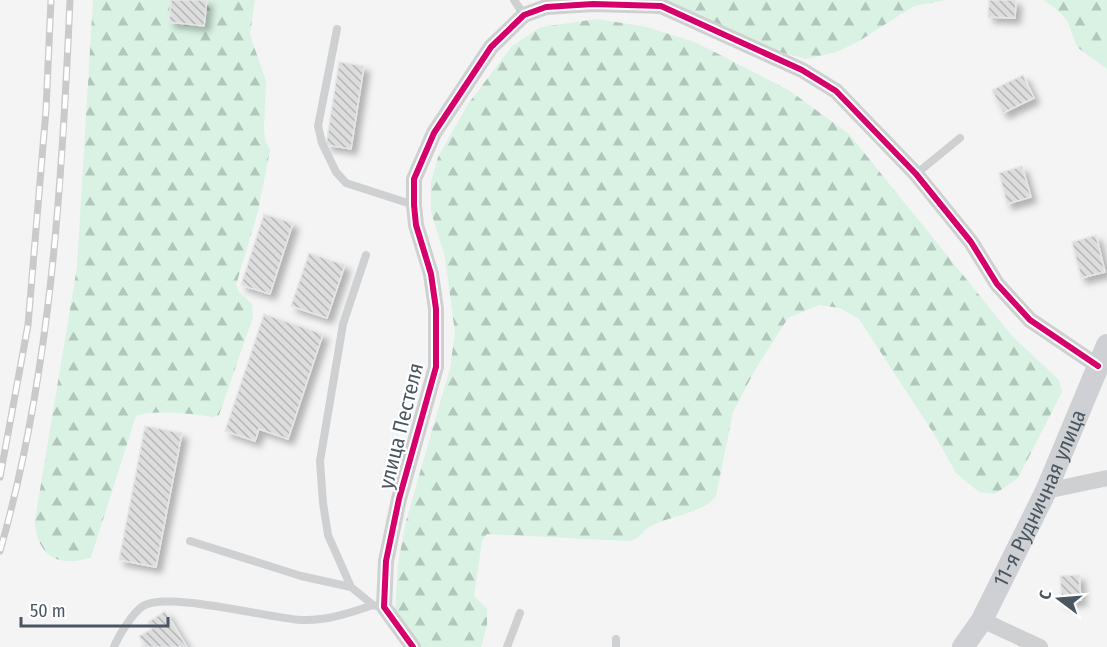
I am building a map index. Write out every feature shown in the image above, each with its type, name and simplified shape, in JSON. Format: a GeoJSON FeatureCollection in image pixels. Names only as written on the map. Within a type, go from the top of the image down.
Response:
{"type":"FeatureCollection","features":[{"type":"Feature","properties":{"kind":"main road","name":"11-я Рудничная улица"},"geometry":{"type":"LineString","coordinates":[[963,647],[982,620],[1046,491],[1107,345]]}},
{"type":"Feature","properties":{"kind":"street"},"geometry":{"type":"LineString","coordinates":[[524,15],[546,7],[655,3],[802,70],[836,91],[916,174],[971,242],[997,284],[1030,320],[1098,366]]}},
{"type":"Feature","properties":{"kind":"street","name":"улица Пестеля"},"geometry":{"type":"LineString","coordinates":[[378,606],[397,510],[436,367],[436,309],[431,274],[416,225],[414,179],[434,133],[491,47],[524,15]]}},
{"type":"Feature","properties":{"kind":"street"},"geometry":{"type":"LineString","coordinates":[[1046,491],[1107,478]]}},
{"type":"Feature","properties":{"kind":"street"},"geometry":{"type":"LineString","coordinates":[[378,606],[413,647]]}},
{"type":"Feature","properties":{"kind":"street"},"geometry":{"type":"LineString","coordinates":[[982,620],[1040,647]]}},
{"type":"Feature","properties":{"kind":"lane"},"geometry":{"type":"LineString","coordinates":[[514,0],[524,15]]}},
{"type":"Feature","properties":{"kind":"lane"},"geometry":{"type":"LineString","coordinates":[[337,29],[318,126],[322,143],[336,172],[346,183],[414,205]]}},
{"type":"Feature","properties":{"kind":"lane"},"geometry":{"type":"LineString","coordinates":[[916,174],[960,138]]}},
{"type":"Feature","properties":{"kind":"lane"},"geometry":{"type":"LineString","coordinates":[[351,587],[328,535],[320,462],[343,324],[366,255]]}},
{"type":"Feature","properties":{"kind":"lane"},"geometry":{"type":"LineString","coordinates":[[190,541],[301,576],[351,587],[378,606]]}},
{"type":"Feature","properties":{"kind":"lane"},"geometry":{"type":"LineString","coordinates":[[114,647],[120,633],[143,606],[169,601],[302,620],[325,619],[378,606]]}},
{"type":"Feature","properties":{"kind":"lane"},"geometry":{"type":"LineString","coordinates":[[507,647],[520,613]]}},
{"type":"Feature","properties":{"kind":"green space"},"geometry":{"type":"Polygon","coordinates":[[[93,0],[255,0],[250,35],[266,81],[264,128],[265,140],[270,150],[258,211],[236,285],[239,292],[252,304],[253,317],[219,415],[213,417],[163,412],[136,416],[91,557],[68,561],[59,560],[44,550],[36,532],[35,520],[77,267],[93,0]]]}},
{"type":"Feature","properties":{"kind":"green space"},"geometry":{"type":"Polygon","coordinates":[[[665,0],[946,0],[914,6],[859,41],[837,52],[806,59],[783,53],[665,0]]]}},
{"type":"Feature","properties":{"kind":"green space"},"geometry":{"type":"Polygon","coordinates":[[[1043,0],[1107,0],[1107,69],[1077,47],[1067,20],[1043,0]]]}},
{"type":"Feature","properties":{"kind":"green space"},"geometry":{"type":"Polygon","coordinates":[[[597,19],[647,27],[697,43],[790,91],[849,134],[1013,337],[1059,380],[1062,392],[1018,478],[995,494],[979,492],[956,473],[934,434],[859,319],[840,308],[819,305],[788,318],[755,370],[733,412],[716,496],[710,502],[695,511],[659,522],[637,538],[628,541],[487,534],[482,541],[474,596],[487,609],[487,626],[481,647],[412,647],[395,613],[398,564],[406,521],[450,368],[455,333],[445,257],[431,212],[431,182],[438,157],[468,104],[512,46],[541,27],[597,19]]]}},
{"type":"Feature","properties":{"kind":"building"},"geometry":{"type":"Polygon","coordinates":[[[171,0],[207,0],[204,26],[169,22],[171,0]]]}},
{"type":"Feature","properties":{"kind":"building"},"geometry":{"type":"Polygon","coordinates":[[[989,0],[1016,0],[1015,18],[988,17],[989,0]]]}},
{"type":"Feature","properties":{"kind":"building"},"geometry":{"type":"Polygon","coordinates":[[[339,62],[364,66],[351,149],[326,145],[339,62]]]}},
{"type":"Feature","properties":{"kind":"building"},"geometry":{"type":"Polygon","coordinates":[[[1023,75],[1034,98],[1003,113],[992,90],[1023,75]]]}},
{"type":"Feature","properties":{"kind":"building"},"geometry":{"type":"Polygon","coordinates":[[[1022,166],[1031,197],[1007,204],[999,173],[1022,166]]]}},
{"type":"Feature","properties":{"kind":"building"},"geometry":{"type":"Polygon","coordinates":[[[264,214],[293,223],[270,294],[241,285],[264,214]]]}},
{"type":"Feature","properties":{"kind":"building"},"geometry":{"type":"Polygon","coordinates":[[[1096,235],[1105,272],[1081,278],[1072,242],[1096,235]]]}},
{"type":"Feature","properties":{"kind":"building"},"geometry":{"type":"Polygon","coordinates":[[[309,253],[345,265],[327,318],[291,306],[309,253]]]}},
{"type":"Feature","properties":{"kind":"building"},"geometry":{"type":"Polygon","coordinates":[[[264,314],[323,334],[288,439],[259,429],[255,441],[225,431],[264,314]]]}},
{"type":"Feature","properties":{"kind":"building"},"geometry":{"type":"Polygon","coordinates":[[[145,426],[182,433],[156,567],[119,560],[145,426]]]}},
{"type":"Feature","properties":{"kind":"building"},"geometry":{"type":"Polygon","coordinates":[[[1079,575],[1081,600],[1062,602],[1060,576],[1079,575]]]}},
{"type":"Feature","properties":{"kind":"building"},"geometry":{"type":"Polygon","coordinates":[[[165,611],[187,647],[141,647],[145,645],[139,636],[152,629],[148,622],[165,611]]]}},
{"type":"Feature","properties":{"kind":"railway"},"geometry":{"type":"LineString","coordinates":[[0,477],[28,325],[46,110],[51,0]]}},
{"type":"Feature","properties":{"kind":"railway"},"geometry":{"type":"LineString","coordinates":[[0,551],[31,416],[51,278],[63,139],[70,0]]}},
{"type":"Feature","properties":{"kind":"cycle path"},"geometry":{"type":"LineString","coordinates":[[413,647],[384,607],[386,561],[399,499],[436,367],[436,309],[431,274],[416,225],[414,179],[434,133],[491,47],[524,15],[546,7],[593,4],[661,6],[802,70],[836,91],[916,174],[971,242],[997,284],[1030,320],[1098,366]]}}]}
